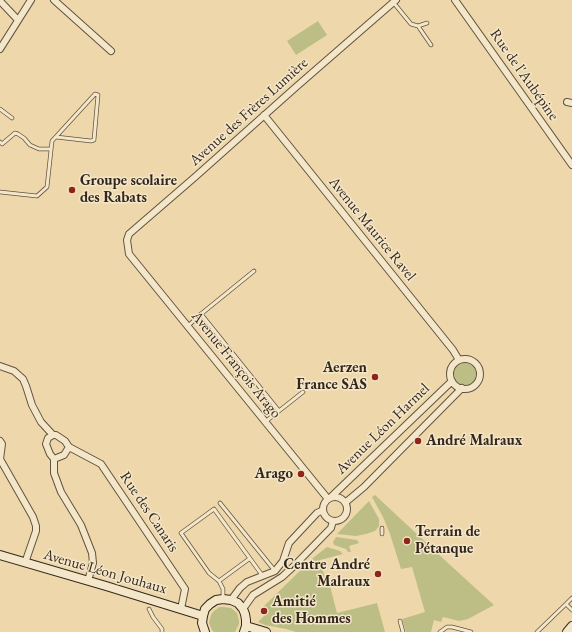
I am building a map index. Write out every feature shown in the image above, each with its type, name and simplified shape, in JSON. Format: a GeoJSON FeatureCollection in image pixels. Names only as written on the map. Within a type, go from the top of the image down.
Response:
{"type":"FeatureCollection","features":[{"type":"Feature","properties":{"kind":"street"},"geometry":{"type":"LineString","coordinates":[[0,49],[31,0]]}},
{"type":"Feature","properties":{"kind":"street"},"geometry":{"type":"LineString","coordinates":[[54,0],[111,51]]}},
{"type":"Feature","properties":{"kind":"street","name":"Rue de l'Aubépine"},"geometry":{"type":"LineString","coordinates":[[455,0],[572,165]]}},
{"type":"Feature","properties":{"kind":"street"},"geometry":{"type":"LineString","coordinates":[[0,1],[18,20]]}},
{"type":"Feature","properties":{"kind":"street","name":"Avenue des Frères Lumière"},"geometry":{"type":"LineString","coordinates":[[127,246],[129,234],[394,1]]}},
{"type":"Feature","properties":{"kind":"street","name":"Avenue Maurice Ravel"},"geometry":{"type":"LineString","coordinates":[[264,115],[453,350],[459,360]]}},
{"type":"Feature","properties":{"kind":"street","name":"Avenue François Arago"},"geometry":{"type":"LineString","coordinates":[[127,246],[129,254],[265,422],[330,498]]}},
{"type":"Feature","properties":{"kind":"street"},"geometry":{"type":"LineString","coordinates":[[464,359],[474,362],[478,365],[480,370],[479,380],[468,389],[458,387],[452,381],[452,367],[459,360],[464,359]]}},
{"type":"Feature","properties":{"kind":"street"},"geometry":{"type":"LineString","coordinates":[[0,366],[14,370],[23,379],[32,405],[41,422],[53,435],[56,435],[65,441],[68,448],[64,455],[54,459]]}},
{"type":"Feature","properties":{"kind":"street","name":"Avenue Léon Harmel"},"geometry":{"type":"LineString","coordinates":[[330,498],[452,381]]}},
{"type":"Feature","properties":{"kind":"street","name":"Avenue Léon Harmel"},"geometry":{"type":"LineString","coordinates":[[346,502],[364,487],[462,388]]}},
{"type":"Feature","properties":{"kind":"street"},"geometry":{"type":"LineString","coordinates":[[53,435],[48,438],[46,444],[54,459],[54,473],[61,492],[81,525],[92,553],[93,563],[88,581]]}},
{"type":"Feature","properties":{"kind":"street"},"geometry":{"type":"LineString","coordinates":[[0,441],[2,444],[0,458],[33,517],[36,526],[36,531],[25,563]]}},
{"type":"Feature","properties":{"kind":"street","name":"Rue des Canaris"},"geometry":{"type":"LineString","coordinates":[[68,448],[101,464],[185,589],[181,609]]}},
{"type":"Feature","properties":{"kind":"street"},"geometry":{"type":"LineString","coordinates":[[336,496],[340,497],[346,502],[348,506],[347,512],[339,521],[329,520],[324,515],[323,506],[330,498],[336,496]]}},
{"type":"Feature","properties":{"kind":"street"},"geometry":{"type":"LineString","coordinates":[[227,599],[247,582],[275,571],[283,561],[289,543],[317,513],[323,510]]}},
{"type":"Feature","properties":{"kind":"street"},"geometry":{"type":"LineString","coordinates":[[243,609],[253,595],[282,577],[294,566],[331,528],[333,521]]}},
{"type":"Feature","properties":{"kind":"street","name":"Avenue Léon Jouhaux"},"geometry":{"type":"LineString","coordinates":[[0,557],[88,581],[203,616]]}},
{"type":"Feature","properties":{"kind":"street"},"geometry":{"type":"LineString","coordinates":[[205,632],[202,623],[205,609],[216,600],[227,599],[238,604],[243,609],[246,614],[245,629],[266,632]]}},
{"type":"Feature","properties":{"kind":"street"},"geometry":{"type":"LineString","coordinates":[[567,632],[572,626]]}},
{"type":"Feature","properties":{"kind":"lane"},"geometry":{"type":"LineString","coordinates":[[394,1],[411,24],[418,26],[427,23]]}},
{"type":"Feature","properties":{"kind":"lane"},"geometry":{"type":"LineString","coordinates":[[418,26],[431,45]]}},
{"type":"Feature","properties":{"kind":"lane"},"geometry":{"type":"LineString","coordinates":[[0,192],[36,196],[47,187],[52,140],[95,94],[98,95],[94,140],[91,141],[56,137]]}},
{"type":"Feature","properties":{"kind":"lane"},"geometry":{"type":"LineString","coordinates":[[0,109],[12,118]]}},
{"type":"Feature","properties":{"kind":"lane"},"geometry":{"type":"LineString","coordinates":[[0,142],[2,144],[15,133],[24,138],[30,145],[39,149],[51,149]]}},
{"type":"Feature","properties":{"kind":"lane"},"geometry":{"type":"LineString","coordinates":[[188,326],[254,271]]}},
{"type":"Feature","properties":{"kind":"lane"},"geometry":{"type":"LineString","coordinates":[[201,314],[280,411]]}},
{"type":"Feature","properties":{"kind":"lane"},"geometry":{"type":"LineString","coordinates":[[265,422],[302,392]]}},
{"type":"Feature","properties":{"kind":"lane"},"geometry":{"type":"LineString","coordinates":[[220,503],[275,571]]}},
{"type":"Feature","properties":{"kind":"lane"},"geometry":{"type":"LineString","coordinates":[[227,599],[219,581],[209,574],[181,533],[214,509],[262,576]]}},
{"type":"Feature","properties":{"kind":"lane"},"geometry":{"type":"LineString","coordinates":[[382,528],[382,534]]}},
{"type":"Feature","properties":{"kind":"lane"},"geometry":{"type":"LineString","coordinates":[[219,581],[249,559]]}},
{"type":"Feature","properties":{"kind":"lane"},"geometry":{"type":"LineString","coordinates":[[537,632],[572,598]]}},
{"type":"Feature","properties":{"kind":"lane"},"geometry":{"type":"LineString","coordinates":[[566,604],[572,610]]}},
{"type":"Feature","properties":{"kind":"lane"},"geometry":{"type":"LineString","coordinates":[[149,609],[162,629],[162,632]]}},
{"type":"Feature","properties":{"kind":"lane"},"geometry":{"type":"LineString","coordinates":[[400,621],[403,632]]}},
{"type":"Feature","properties":{"kind":"lane"},"geometry":{"type":"LineString","coordinates":[[440,632],[447,627],[471,632]]}},
{"type":"Feature","properties":{"kind":"green space"},"geometry":{"type":"Polygon","coordinates":[[[318,21],[327,35],[296,55],[287,41],[318,21]]]}},
{"type":"Feature","properties":{"kind":"green space"},"geometry":{"type":"Polygon","coordinates":[[[465,363],[473,366],[476,374],[473,382],[465,385],[457,382],[454,374],[457,366],[465,363]]]}},
{"type":"Feature","properties":{"kind":"green space"},"geometry":{"type":"Polygon","coordinates":[[[375,495],[494,605],[468,619],[459,621],[443,617],[441,622],[434,620],[431,632],[406,632],[402,619],[425,612],[412,567],[401,569],[390,534],[372,497],[375,495]]]}},
{"type":"Feature","properties":{"kind":"green space"},"geometry":{"type":"Polygon","coordinates":[[[369,501],[379,519],[379,526],[375,531],[356,536],[337,534],[369,501]]]}},
{"type":"Feature","properties":{"kind":"green space"},"geometry":{"type":"Polygon","coordinates":[[[336,537],[357,540],[359,543],[349,546],[351,552],[348,552],[346,549],[334,545],[333,542],[336,537]]]}},
{"type":"Feature","properties":{"kind":"green space"},"geometry":{"type":"Polygon","coordinates":[[[327,547],[340,551],[343,554],[320,560],[326,581],[329,582],[337,613],[377,603],[385,632],[296,632],[258,622],[264,616],[262,608],[313,558],[327,547]]]}},
{"type":"Feature","properties":{"kind":"green space"},"geometry":{"type":"Polygon","coordinates":[[[219,607],[231,608],[237,613],[239,624],[235,632],[214,632],[212,630],[209,623],[211,615],[219,607]]]}},
{"type":"Feature","properties":{"kind":"place","name":"Groupe scolaire des Rabats"},"geometry":{"type":"Point","coordinates":[72,190]}},
{"type":"Feature","properties":{"kind":"place","name":"Aerzen France SAS"},"geometry":{"type":"Point","coordinates":[375,377]}},
{"type":"Feature","properties":{"kind":"place","name":"André Malraux"},"geometry":{"type":"Point","coordinates":[418,441]}},
{"type":"Feature","properties":{"kind":"place","name":"Arago"},"geometry":{"type":"Point","coordinates":[301,474]}},
{"type":"Feature","properties":{"kind":"place","name":"Terrain de Pétanque"},"geometry":{"type":"Point","coordinates":[407,541]}},
{"type":"Feature","properties":{"kind":"place","name":"Centre André Malraux"},"geometry":{"type":"Point","coordinates":[378,574]}},
{"type":"Feature","properties":{"kind":"place","name":"Amitié des Hommes"},"geometry":{"type":"Point","coordinates":[264,611]}}]}
